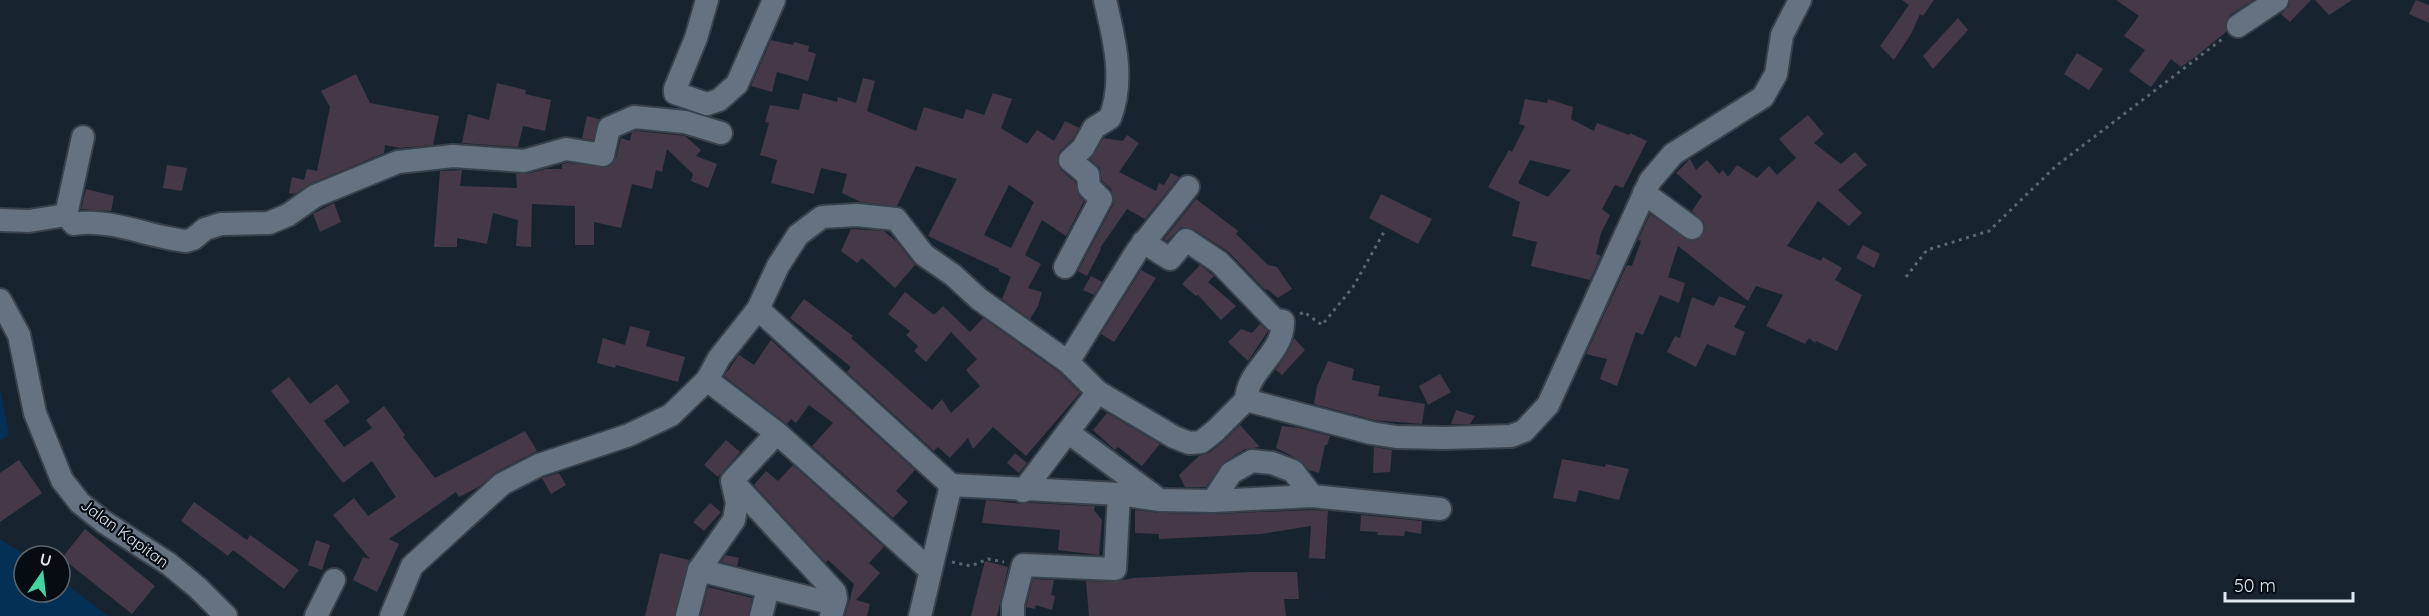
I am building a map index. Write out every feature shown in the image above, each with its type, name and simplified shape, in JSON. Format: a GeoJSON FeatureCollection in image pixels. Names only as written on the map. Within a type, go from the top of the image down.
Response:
{"type":"FeatureCollection","features":[{"type":"Feature","properties":{"kind":"street"},"geometry":{"type":"LineString","coordinates":[[707,0],[696,38],[675,93],[708,104],[719,100],[737,84],[774,0]]}},
{"type":"Feature","properties":{"kind":"street"},"geometry":{"type":"LineString","coordinates":[[1065,267],[1101,200],[1089,187],[1088,175],[1070,160],[1083,148],[1094,128],[1110,118],[1118,92],[1115,47],[1105,0]]}},
{"type":"Feature","properties":{"kind":"street"},"geometry":{"type":"LineString","coordinates":[[1246,400],[1371,433],[1396,436],[1490,438],[1511,436],[1524,431],[1548,405],[1650,181],[1673,154],[1763,96],[1776,74],[1782,35],[1800,0]]}},
{"type":"Feature","properties":{"kind":"street"},"geometry":{"type":"LineString","coordinates":[[2238,26],[2277,0]]}},
{"type":"Feature","properties":{"kind":"street"},"geometry":{"type":"LineString","coordinates":[[66,215],[74,224],[88,222],[186,241],[193,239],[205,229],[221,224],[269,223],[288,215],[315,196],[398,162],[453,156],[524,161],[566,149],[603,155],[609,128],[634,117],[685,122],[721,134]]}},
{"type":"Feature","properties":{"kind":"street"},"geometry":{"type":"LineString","coordinates":[[66,215],[83,137]]}},
{"type":"Feature","properties":{"kind":"street"},"geometry":{"type":"LineString","coordinates":[[1068,362],[1143,242],[1188,187]]}},
{"type":"Feature","properties":{"kind":"street"},"geometry":{"type":"LineString","coordinates":[[1644,193],[1692,228]]}},
{"type":"Feature","properties":{"kind":"street"},"geometry":{"type":"LineString","coordinates":[[0,220],[29,221],[66,215]]}},
{"type":"Feature","properties":{"kind":"street"},"geometry":{"type":"LineString","coordinates":[[391,616],[412,566],[502,484],[539,465],[629,435],[671,415],[707,380],[719,358],[758,309],[778,266],[798,235],[822,217],[856,215],[896,219],[924,255],[953,275],[979,299],[1068,362],[1098,392],[1174,438],[1189,443],[1201,442],[1246,400],[1246,388],[1281,342],[1284,321],[1275,320],[1219,262],[1186,240],[1170,259],[1143,242]]}},
{"type":"Feature","properties":{"kind":"street","name":"Jalan Kapitan"},"geometry":{"type":"LineString","coordinates":[[0,300],[19,335],[35,413],[62,480],[80,503],[104,522],[169,564],[198,588],[226,616]]}},
{"type":"Feature","properties":{"kind":"street"},"geometry":{"type":"LineString","coordinates":[[758,309],[951,485],[1023,491],[1119,494],[1160,500],[1213,501],[1312,496],[1440,510]]}},
{"type":"Feature","properties":{"kind":"street"},"geometry":{"type":"LineString","coordinates":[[707,380],[777,433],[930,570]]}},
{"type":"Feature","properties":{"kind":"street"},"geometry":{"type":"LineString","coordinates":[[1023,491],[1098,392]]}},
{"type":"Feature","properties":{"kind":"street"},"geometry":{"type":"LineString","coordinates":[[1069,432],[1160,500]]}},
{"type":"Feature","properties":{"kind":"street"},"geometry":{"type":"LineString","coordinates":[[732,481],[777,433]]}},
{"type":"Feature","properties":{"kind":"street"},"geometry":{"type":"LineString","coordinates":[[1213,501],[1231,473],[1252,461],[1272,463],[1293,471],[1312,496]]}},
{"type":"Feature","properties":{"kind":"street"},"geometry":{"type":"LineString","coordinates":[[687,616],[699,570],[734,520],[737,503],[732,481]]}},
{"type":"Feature","properties":{"kind":"street"},"geometry":{"type":"LineString","coordinates":[[699,570],[833,610],[835,592],[732,481]]}},
{"type":"Feature","properties":{"kind":"street"},"geometry":{"type":"LineString","coordinates":[[920,616],[951,485]]}},
{"type":"Feature","properties":{"kind":"street"},"geometry":{"type":"LineString","coordinates":[[1013,616],[1013,604],[1023,565],[1116,569],[1119,494]]}},
{"type":"Feature","properties":{"kind":"street"},"geometry":{"type":"LineString","coordinates":[[316,616],[334,580]]}},
{"type":"Feature","properties":{"kind":"street"},"geometry":{"type":"LineString","coordinates":[[761,616],[768,589]]}},
{"type":"Feature","properties":{"kind":"path"},"geometry":{"type":"LineString","coordinates":[[1906,277],[1927,250],[1989,231],[2056,166],[2238,26]]}},
{"type":"Feature","properties":{"kind":"path"},"geometry":{"type":"LineString","coordinates":[[1284,321],[1304,312],[1322,325],[1353,287],[1384,231]]}},
{"type":"Feature","properties":{"kind":"path"},"geometry":{"type":"LineString","coordinates":[[930,570],[950,561],[971,566],[988,559],[1023,565]]}},
{"type":"Feature","properties":{"kind":"shaded area"},"geometry":{"type":"Polygon","coordinates":[[[0,387],[9,435],[0,441],[0,387]]]}},
{"type":"Feature","properties":{"kind":"shaded area"},"geometry":{"type":"Polygon","coordinates":[[[0,539],[12,547],[12,604],[72,604],[72,588],[108,616],[0,616],[0,539]]]}},
{"type":"Feature","properties":{"kind":"building"},"geometry":{"type":"Polygon","coordinates":[[[1902,0],[1934,0],[1923,16],[1920,14],[1911,34],[1894,60],[1880,46],[1909,5],[1902,0]]]}},
{"type":"Feature","properties":{"kind":"building"},"geometry":{"type":"Polygon","coordinates":[[[2116,0],[2253,0],[2230,15],[2226,21],[2226,32],[2195,57],[2181,67],[2171,59],[2151,87],[2129,71],[2145,50],[2124,36],[2139,16],[2116,0]]]}},
{"type":"Feature","properties":{"kind":"building"},"geometry":{"type":"Polygon","coordinates":[[[2290,0],[2311,0],[2290,22],[2281,14],[2289,6],[2290,0]]]}},
{"type":"Feature","properties":{"kind":"building"},"geometry":{"type":"Polygon","coordinates":[[[2315,0],[2352,0],[2329,15],[2315,0]]]}},
{"type":"Feature","properties":{"kind":"building"},"geometry":{"type":"Polygon","coordinates":[[[2416,0],[2429,5],[2429,23],[2409,14],[2416,0]]]}},
{"type":"Feature","properties":{"kind":"building"},"geometry":{"type":"Polygon","coordinates":[[[1958,18],[1968,30],[1933,69],[1923,56],[1958,18]]]}},
{"type":"Feature","properties":{"kind":"building"},"geometry":{"type":"Polygon","coordinates":[[[771,40],[809,46],[808,51],[816,54],[808,81],[777,72],[772,92],[751,86],[771,40]]]}},
{"type":"Feature","properties":{"kind":"building"},"geometry":{"type":"Polygon","coordinates":[[[2077,53],[2103,69],[2089,90],[2064,74],[2077,53]]]}},
{"type":"Feature","properties":{"kind":"building"},"geometry":{"type":"Polygon","coordinates":[[[356,74],[370,103],[439,116],[433,145],[400,148],[385,145],[384,153],[310,184],[294,194],[289,193],[292,177],[304,180],[307,169],[317,171],[330,107],[321,91],[356,74]]]}},
{"type":"Feature","properties":{"kind":"building"},"geometry":{"type":"Polygon","coordinates":[[[863,78],[875,81],[867,111],[916,131],[924,107],[963,119],[966,109],[984,115],[993,93],[1012,99],[1001,128],[1027,144],[1037,130],[1054,141],[1065,121],[1079,128],[1072,140],[1060,151],[1057,163],[1061,170],[1075,182],[1079,196],[1084,201],[1066,236],[1042,220],[1025,255],[1041,264],[1028,288],[1042,292],[1038,306],[1030,319],[1002,299],[1011,277],[999,269],[928,236],[957,179],[916,166],[897,206],[861,202],[842,193],[847,174],[821,168],[814,194],[771,183],[777,160],[760,155],[769,123],[765,122],[770,105],[799,110],[803,93],[837,102],[838,97],[856,103],[863,78]],[[1009,185],[984,235],[1011,248],[1034,202],[1009,185]]]}},
{"type":"Feature","properties":{"kind":"building"},"geometry":{"type":"Polygon","coordinates":[[[497,83],[526,90],[525,94],[551,100],[545,131],[523,126],[518,147],[462,143],[468,114],[489,120],[497,83]]]}},
{"type":"Feature","properties":{"kind":"building"},"geometry":{"type":"Polygon","coordinates":[[[1525,99],[1547,103],[1548,99],[1573,107],[1571,119],[1594,131],[1597,123],[1647,141],[1623,188],[1615,185],[1602,209],[1610,215],[1601,233],[1596,254],[1601,256],[1590,280],[1531,266],[1537,242],[1512,236],[1520,202],[1488,187],[1509,150],[1512,152],[1525,126],[1519,124],[1525,99]],[[1530,160],[1518,183],[1548,197],[1571,170],[1530,160]]]}},
{"type":"Feature","properties":{"kind":"building"},"geometry":{"type":"Polygon","coordinates":[[[1808,115],[1824,134],[1814,143],[1841,164],[1855,152],[1867,165],[1838,190],[1862,213],[1849,226],[1818,201],[1787,246],[1821,261],[1823,257],[1842,268],[1835,280],[1862,295],[1837,351],[1816,341],[1815,343],[1809,338],[1805,344],[1766,326],[1783,295],[1756,286],[1748,301],[1678,246],[1668,277],[1685,283],[1679,303],[1660,295],[1643,335],[1636,332],[1617,386],[1600,379],[1607,359],[1586,354],[1627,265],[1632,266],[1641,241],[1638,240],[1650,214],[1690,241],[1698,240],[1705,230],[1704,222],[1692,211],[1702,196],[1676,173],[1690,159],[1696,170],[1707,160],[1719,174],[1723,170],[1728,177],[1737,165],[1757,178],[1769,166],[1777,175],[1796,158],[1779,139],[1808,115]]]}},
{"type":"Feature","properties":{"kind":"building"},"geometry":{"type":"Polygon","coordinates":[[[587,116],[599,119],[593,140],[582,138],[587,116]]]}},
{"type":"Feature","properties":{"kind":"building"},"geometry":{"type":"Polygon","coordinates":[[[632,132],[685,136],[701,150],[696,156],[717,164],[708,188],[691,181],[693,174],[667,149],[662,172],[656,170],[652,189],[632,184],[621,228],[594,222],[594,245],[575,245],[575,206],[532,204],[531,247],[516,246],[518,220],[493,213],[487,244],[457,238],[457,247],[434,247],[440,171],[462,170],[460,186],[517,188],[516,174],[562,169],[562,164],[567,163],[608,167],[616,158],[621,138],[630,141],[632,132]]]}},
{"type":"Feature","properties":{"kind":"building"},"geometry":{"type":"Polygon","coordinates":[[[1127,135],[1139,143],[1119,172],[1156,191],[1159,183],[1164,185],[1171,173],[1179,177],[1145,219],[1127,209],[1100,248],[1087,276],[1078,271],[1113,205],[1114,198],[1111,189],[1102,181],[1100,168],[1090,159],[1104,138],[1123,141],[1127,135]]]}},
{"type":"Feature","properties":{"kind":"building"},"geometry":{"type":"Polygon","coordinates":[[[167,165],[187,168],[182,191],[163,188],[167,165]]]}},
{"type":"Feature","properties":{"kind":"building"},"geometry":{"type":"Polygon","coordinates":[[[86,189],[114,196],[111,211],[81,209],[86,189]]]}},
{"type":"Feature","properties":{"kind":"building"},"geometry":{"type":"Polygon","coordinates":[[[1381,194],[1432,219],[1418,244],[1369,218],[1381,194]]]}},
{"type":"Feature","properties":{"kind":"building"},"geometry":{"type":"Polygon","coordinates":[[[1196,199],[1238,231],[1236,234],[1268,265],[1277,267],[1292,289],[1278,298],[1267,289],[1265,290],[1229,252],[1193,229],[1181,227],[1167,241],[1164,239],[1196,199]]]}},
{"type":"Feature","properties":{"kind":"building"},"geometry":{"type":"Polygon","coordinates":[[[334,203],[341,222],[320,232],[313,214],[334,203]]]}},
{"type":"Feature","properties":{"kind":"building"},"geometry":{"type":"Polygon","coordinates":[[[851,229],[884,231],[896,241],[915,265],[895,288],[862,258],[857,263],[841,251],[851,229]]]}},
{"type":"Feature","properties":{"kind":"building"},"geometry":{"type":"Polygon","coordinates":[[[1863,245],[1880,254],[1874,268],[1856,258],[1863,245]]]}},
{"type":"Feature","properties":{"kind":"building"},"geometry":{"type":"Polygon","coordinates":[[[1200,265],[1214,276],[1208,282],[1236,306],[1221,320],[1198,295],[1196,296],[1182,284],[1200,265]]]}},
{"type":"Feature","properties":{"kind":"building"},"geometry":{"type":"Polygon","coordinates":[[[1141,270],[1156,278],[1114,342],[1101,334],[1141,270]]]}},
{"type":"Feature","properties":{"kind":"building"},"geometry":{"type":"Polygon","coordinates":[[[1091,276],[1102,282],[1094,295],[1083,290],[1091,276]]]}},
{"type":"Feature","properties":{"kind":"building"},"geometry":{"type":"Polygon","coordinates":[[[905,292],[934,315],[943,306],[970,332],[983,318],[1059,372],[1080,393],[1026,456],[993,427],[973,449],[968,438],[950,458],[938,447],[934,451],[847,372],[851,367],[790,318],[804,299],[853,336],[851,338],[932,410],[942,399],[951,413],[980,386],[966,370],[977,359],[951,332],[926,362],[914,351],[918,346],[906,335],[910,331],[888,314],[905,292]]]}},
{"type":"Feature","properties":{"kind":"building"},"geometry":{"type":"Polygon","coordinates":[[[1719,296],[1746,306],[1734,327],[1745,332],[1735,356],[1707,344],[1696,367],[1667,352],[1675,336],[1680,338],[1692,297],[1714,306],[1719,296]]]}},
{"type":"Feature","properties":{"kind":"building"},"geometry":{"type":"Polygon","coordinates":[[[1260,324],[1268,331],[1248,361],[1228,342],[1241,329],[1252,333],[1260,324]]]}},
{"type":"Feature","properties":{"kind":"building"},"geometry":{"type":"Polygon","coordinates":[[[630,326],[650,331],[646,346],[685,357],[678,382],[616,365],[615,368],[597,363],[603,338],[625,345],[630,326]]]}},
{"type":"Feature","properties":{"kind":"building"},"geometry":{"type":"Polygon","coordinates":[[[1294,338],[1305,350],[1282,375],[1276,370],[1294,338]]]}},
{"type":"Feature","properties":{"kind":"building"},"geometry":{"type":"Polygon","coordinates":[[[771,340],[915,470],[896,491],[908,502],[893,518],[812,446],[833,423],[809,405],[796,423],[791,419],[787,424],[724,376],[739,355],[754,365],[771,340]]]}},
{"type":"Feature","properties":{"kind":"building"},"geometry":{"type":"Polygon","coordinates":[[[1328,361],[1354,369],[1352,380],[1380,386],[1378,396],[1425,404],[1422,424],[1374,420],[1314,404],[1317,386],[1328,361]]]}},
{"type":"Feature","properties":{"kind":"building"},"geometry":{"type":"Polygon","coordinates":[[[1440,374],[1451,392],[1428,405],[1419,386],[1440,374]]]}},
{"type":"Feature","properties":{"kind":"building"},"geometry":{"type":"Polygon","coordinates":[[[289,377],[310,404],[337,384],[350,402],[324,421],[344,447],[372,428],[366,420],[384,406],[405,435],[403,437],[435,478],[525,431],[537,451],[496,472],[480,486],[459,497],[456,492],[389,539],[399,544],[377,592],[353,580],[363,557],[370,559],[333,515],[354,498],[368,516],[396,497],[372,461],[343,483],[271,391],[289,377]]]}},
{"type":"Feature","properties":{"kind":"building"},"geometry":{"type":"Polygon","coordinates":[[[1456,410],[1475,416],[1470,424],[1451,424],[1456,410]]]}},
{"type":"Feature","properties":{"kind":"building"},"geometry":{"type":"Polygon","coordinates":[[[1107,413],[1160,444],[1142,466],[1118,447],[1115,450],[1093,430],[1107,413]]]}},
{"type":"Feature","properties":{"kind":"building"},"geometry":{"type":"Polygon","coordinates":[[[1240,425],[1260,447],[1245,449],[1224,462],[1206,487],[1185,487],[1179,475],[1199,456],[1209,453],[1223,442],[1240,425]]]}},
{"type":"Feature","properties":{"kind":"building"},"geometry":{"type":"Polygon","coordinates":[[[1282,426],[1330,436],[1325,445],[1319,473],[1309,470],[1298,459],[1276,448],[1282,426]]]}},
{"type":"Feature","properties":{"kind":"building"},"geometry":{"type":"Polygon","coordinates":[[[726,440],[740,452],[718,477],[704,465],[726,440]]]}},
{"type":"Feature","properties":{"kind":"building"},"geometry":{"type":"Polygon","coordinates":[[[1374,447],[1392,450],[1390,472],[1373,473],[1374,447]]]}},
{"type":"Feature","properties":{"kind":"building"},"geometry":{"type":"Polygon","coordinates":[[[1015,453],[1027,463],[1019,473],[1007,463],[1015,453]]]}},
{"type":"Feature","properties":{"kind":"building"},"geometry":{"type":"Polygon","coordinates":[[[1562,459],[1629,469],[1619,500],[1579,490],[1576,502],[1553,498],[1562,459]]]}},
{"type":"Feature","properties":{"kind":"building"},"geometry":{"type":"Polygon","coordinates":[[[19,460],[42,493],[0,522],[0,473],[19,460]]]}},
{"type":"Feature","properties":{"kind":"building"},"geometry":{"type":"Polygon","coordinates":[[[793,465],[884,547],[869,563],[880,573],[856,600],[870,604],[867,616],[845,616],[854,584],[828,560],[826,563],[754,485],[766,471],[778,481],[793,465]]]}},
{"type":"Feature","properties":{"kind":"building"},"geometry":{"type":"Polygon","coordinates":[[[559,473],[566,485],[551,494],[542,478],[559,473]]]}},
{"type":"Feature","properties":{"kind":"building"},"geometry":{"type":"Polygon","coordinates":[[[986,500],[1022,504],[1095,506],[1094,510],[1102,520],[1099,555],[1058,550],[1060,530],[982,523],[986,500]]]}},
{"type":"Feature","properties":{"kind":"building"},"geometry":{"type":"Polygon","coordinates":[[[194,502],[247,540],[250,535],[299,570],[284,589],[233,550],[228,556],[181,521],[194,502]]]}},
{"type":"Feature","properties":{"kind":"building"},"geometry":{"type":"Polygon","coordinates":[[[710,503],[721,512],[704,531],[693,522],[710,503]]]}},
{"type":"Feature","properties":{"kind":"building"},"geometry":{"type":"Polygon","coordinates":[[[1135,510],[1213,514],[1328,511],[1325,559],[1309,558],[1311,526],[1261,534],[1159,539],[1159,534],[1135,533],[1135,510]]]}},
{"type":"Feature","properties":{"kind":"building"},"geometry":{"type":"Polygon","coordinates":[[[1361,515],[1422,521],[1421,534],[1405,531],[1404,536],[1377,535],[1378,532],[1360,531],[1361,515]]]}},
{"type":"Feature","properties":{"kind":"building"},"geometry":{"type":"Polygon","coordinates":[[[85,529],[155,586],[132,614],[72,566],[72,545],[85,529]]]}},
{"type":"Feature","properties":{"kind":"building"},"geometry":{"type":"Polygon","coordinates":[[[316,540],[330,545],[322,570],[308,565],[316,540]]]}},
{"type":"Feature","properties":{"kind":"building"},"geometry":{"type":"Polygon","coordinates":[[[660,553],[689,560],[674,616],[645,616],[660,553]]]}},
{"type":"Feature","properties":{"kind":"building"},"geometry":{"type":"Polygon","coordinates":[[[726,555],[739,558],[737,566],[721,562],[726,555]]]}},
{"type":"Feature","properties":{"kind":"building"},"geometry":{"type":"Polygon","coordinates":[[[985,561],[1008,567],[997,616],[971,616],[985,561]]]}},
{"type":"Feature","properties":{"kind":"building"},"geometry":{"type":"Polygon","coordinates":[[[1297,572],[1299,599],[1284,599],[1286,616],[1089,616],[1086,581],[1114,582],[1133,578],[1297,572]]]}},
{"type":"Feature","properties":{"kind":"building"},"geometry":{"type":"Polygon","coordinates":[[[1033,579],[1054,580],[1051,595],[1055,596],[1052,610],[1036,605],[1035,609],[1026,607],[1033,579]]]}},
{"type":"Feature","properties":{"kind":"building"},"geometry":{"type":"Polygon","coordinates":[[[708,587],[752,598],[748,616],[701,616],[708,587]]]}}]}
